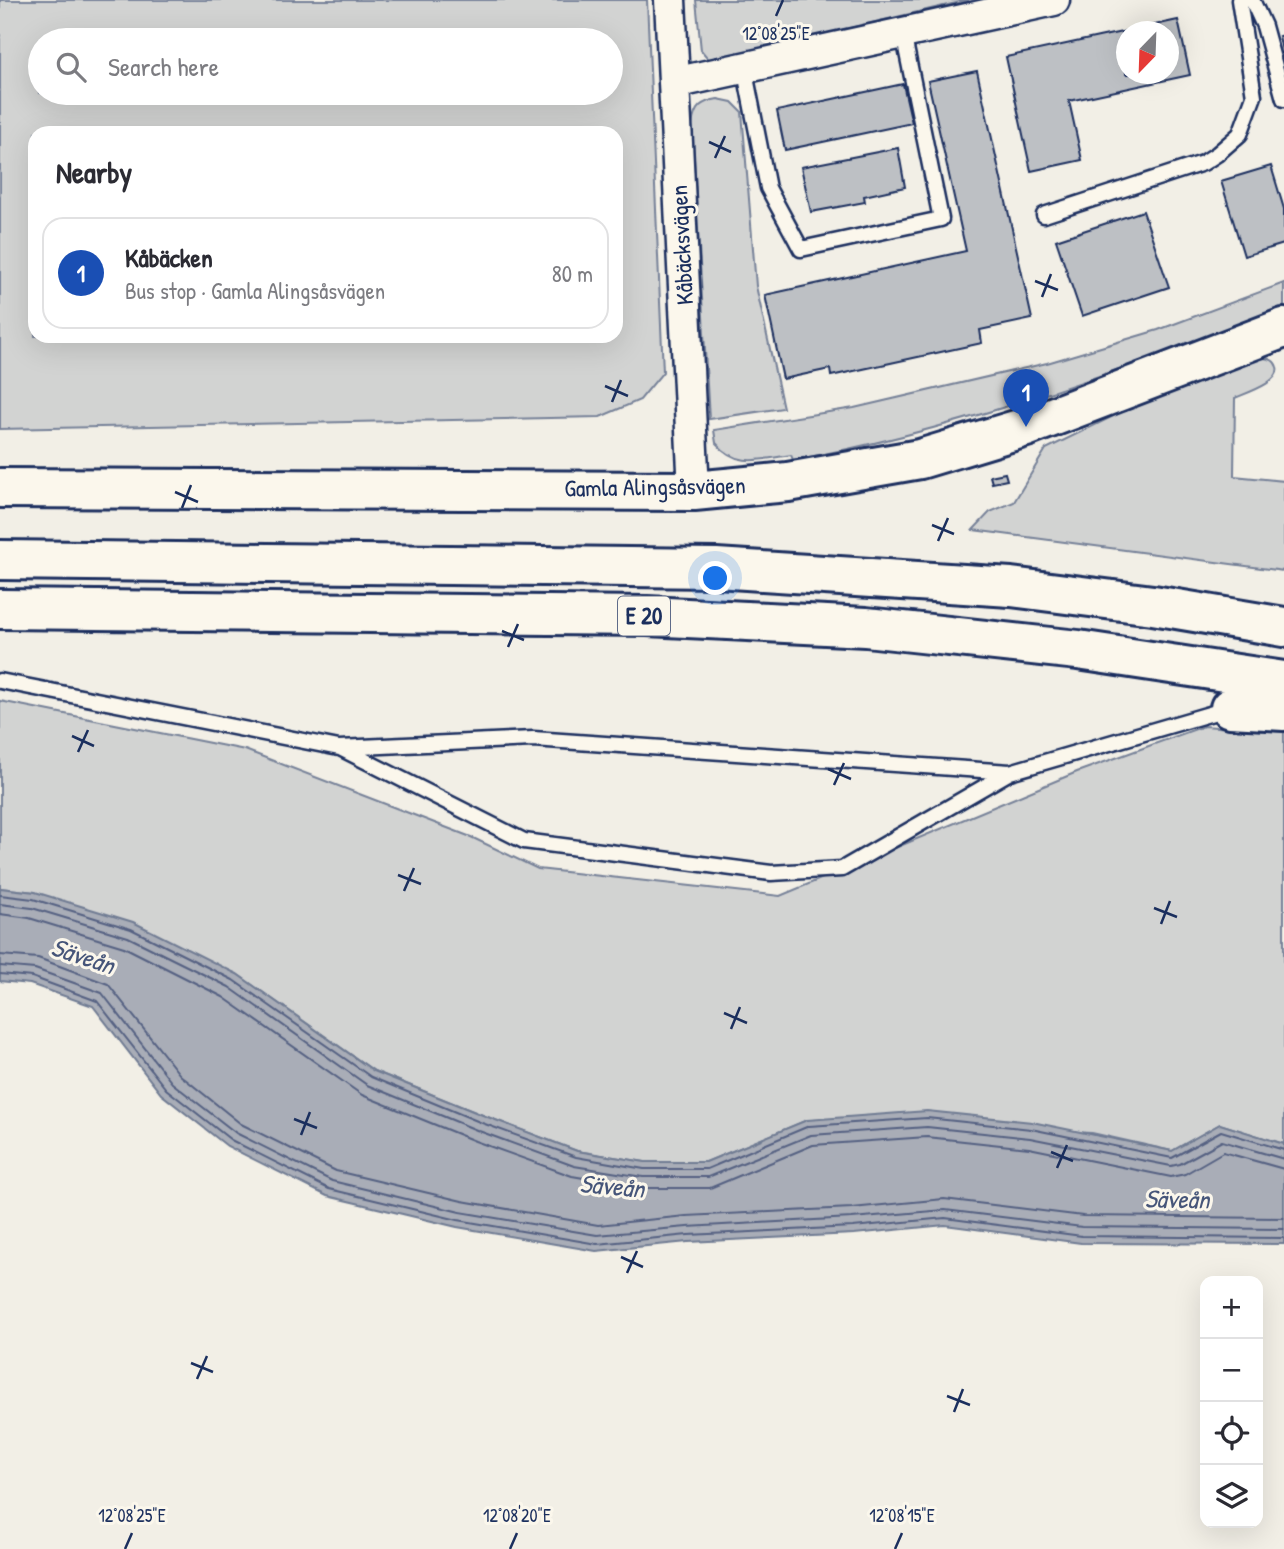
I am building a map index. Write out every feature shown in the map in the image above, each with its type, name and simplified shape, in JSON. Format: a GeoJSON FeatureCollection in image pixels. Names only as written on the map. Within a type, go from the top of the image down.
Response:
{"type":"FeatureCollection","features":[{"type":"Feature","properties":{"kind":"main road","name":"Gamla Alingsåsvägen"},"geometry":{"type":"LineString","coordinates":[[0,488],[694,491],[788,482],[920,459],[1026,427],[1284,330]]}},
{"type":"Feature","properties":{"kind":"main road","name":"E 20"},"geometry":{"type":"LineString","coordinates":[[0,560],[716,568],[1010,587],[1153,605],[1284,627]]}},
{"type":"Feature","properties":{"kind":"main road","name":"E 20"},"geometry":{"type":"LineString","coordinates":[[0,609],[648,616],[866,627],[1078,650],[1284,681]]}},
{"type":"Feature","properties":{"kind":"main road"},"geometry":{"type":"LineString","coordinates":[[1230,708],[1284,711]]}},
{"type":"Feature","properties":{"kind":"street","name":"Kåbäcksvägen"},"geometry":{"type":"LineString","coordinates":[[670,0],[694,491]]}},
{"type":"Feature","properties":{"kind":"street"},"geometry":{"type":"LineString","coordinates":[[674,83],[1054,0]]}},
{"type":"Feature","properties":{"kind":"lane"},"geometry":{"type":"LineString","coordinates":[[1044,215],[1203,163],[1240,134],[1254,96],[1240,0]]}},
{"type":"Feature","properties":{"kind":"lane"},"geometry":{"type":"LineString","coordinates":[[1252,0],[1264,26],[1284,99]]}},
{"type":"Feature","properties":{"kind":"lane"},"geometry":{"type":"LineString","coordinates":[[744,67],[768,188],[801,249],[929,222],[941,219],[903,33]]}},
{"type":"Feature","properties":{"kind":"lane"},"geometry":{"type":"LineString","coordinates":[[0,681],[339,748],[533,739],[1010,772]]}},
{"type":"Feature","properties":{"kind":"lane"},"geometry":{"type":"LineString","coordinates":[[339,748],[524,841],[771,873],[842,869],[1010,772],[1230,708]]}},
{"type":"Feature","properties":{"kind":"shaded area"},"geometry":{"type":"Polygon","coordinates":[[[0,0],[647,0],[663,372],[640,400],[600,417],[0,429],[0,0]]]}},
{"type":"Feature","properties":{"kind":"shaded area"},"geometry":{"type":"Polygon","coordinates":[[[696,0],[969,0],[710,61],[701,50],[696,0]]]}},
{"type":"Feature","properties":{"kind":"shaded area"},"geometry":{"type":"Polygon","coordinates":[[[718,99],[732,102],[742,112],[756,286],[783,408],[709,419],[692,125],[700,106],[718,99]]]}},
{"type":"Feature","properties":{"kind":"shaded area"},"geometry":{"type":"Polygon","coordinates":[[[1284,283],[1284,309],[980,415],[856,447],[793,460],[791,455],[760,460],[741,459],[724,451],[716,443],[714,430],[854,408],[1047,363],[1158,330],[1284,283]]]}},
{"type":"Feature","properties":{"kind":"shaded area"},"geometry":{"type":"Polygon","coordinates":[[[1252,360],[1272,360],[1276,365],[1277,372],[1274,377],[1262,386],[1235,398],[1234,476],[1284,481],[1284,571],[973,530],[990,512],[1014,502],[1046,449],[1148,399],[1252,360]]]}},
{"type":"Feature","properties":{"kind":"shaded area"},"geometry":{"type":"Polygon","coordinates":[[[0,701],[245,750],[471,837],[538,869],[780,896],[1077,772],[1204,726],[1284,732],[1284,1144],[1220,1124],[1172,1151],[1092,1133],[807,1120],[706,1162],[645,1162],[577,1151],[374,1071],[237,974],[35,892],[0,888],[0,701]]]}},
{"type":"Feature","properties":{"kind":"water","name":"Säveån"},"geometry":{"type":"Polygon","coordinates":[[[0,888],[35,892],[133,922],[237,974],[374,1071],[577,1151],[645,1162],[706,1162],[807,1120],[927,1111],[1032,1122],[1172,1151],[1220,1124],[1284,1144],[1284,1244],[1081,1243],[945,1225],[854,1234],[688,1242],[596,1251],[457,1227],[327,1196],[227,1146],[161,1094],[93,1006],[30,984],[0,981],[0,888]]]}},
{"type":"Feature","properties":{"kind":"building"},"geometry":{"type":"Polygon","coordinates":[[[1179,25],[1190,75],[1179,77],[1179,25]]]}},
{"type":"Feature","properties":{"kind":"building"},"geometry":{"type":"Polygon","coordinates":[[[1116,33],[1116,84],[1148,84],[1069,101],[1082,160],[1031,171],[1006,57],[1116,33]]]}},
{"type":"Feature","properties":{"kind":"building"},"geometry":{"type":"Polygon","coordinates":[[[1284,35],[1284,60],[1279,36],[1284,35]]]}},
{"type":"Feature","properties":{"kind":"building"},"geometry":{"type":"Polygon","coordinates":[[[977,71],[1032,319],[980,330],[982,343],[831,376],[830,369],[783,379],[765,295],[966,251],[928,81],[977,71]]]}},
{"type":"Feature","properties":{"kind":"building"},"geometry":{"type":"Polygon","coordinates":[[[903,84],[912,123],[785,150],[777,111],[903,84]]]}},
{"type":"Feature","properties":{"kind":"building"},"geometry":{"type":"Polygon","coordinates":[[[898,148],[905,187],[864,196],[865,202],[811,212],[801,167],[898,148]]]}},
{"type":"Feature","properties":{"kind":"building"},"geometry":{"type":"Polygon","coordinates":[[[1271,166],[1284,209],[1284,244],[1244,256],[1221,181],[1271,166]]]}},
{"type":"Feature","properties":{"kind":"building"},"geometry":{"type":"Polygon","coordinates":[[[1143,211],[1169,287],[1082,316],[1056,240],[1143,211]]]}},
{"type":"Feature","properties":{"kind":"building"},"geometry":{"type":"Polygon","coordinates":[[[1005,473],[1007,480],[992,483],[990,476],[1005,473]]]}},
{"type":"Feature","properties":{"kind":"place","name":"Kåbäcken"},"geometry":{"type":"Point","coordinates":[1026,427]}}]}
